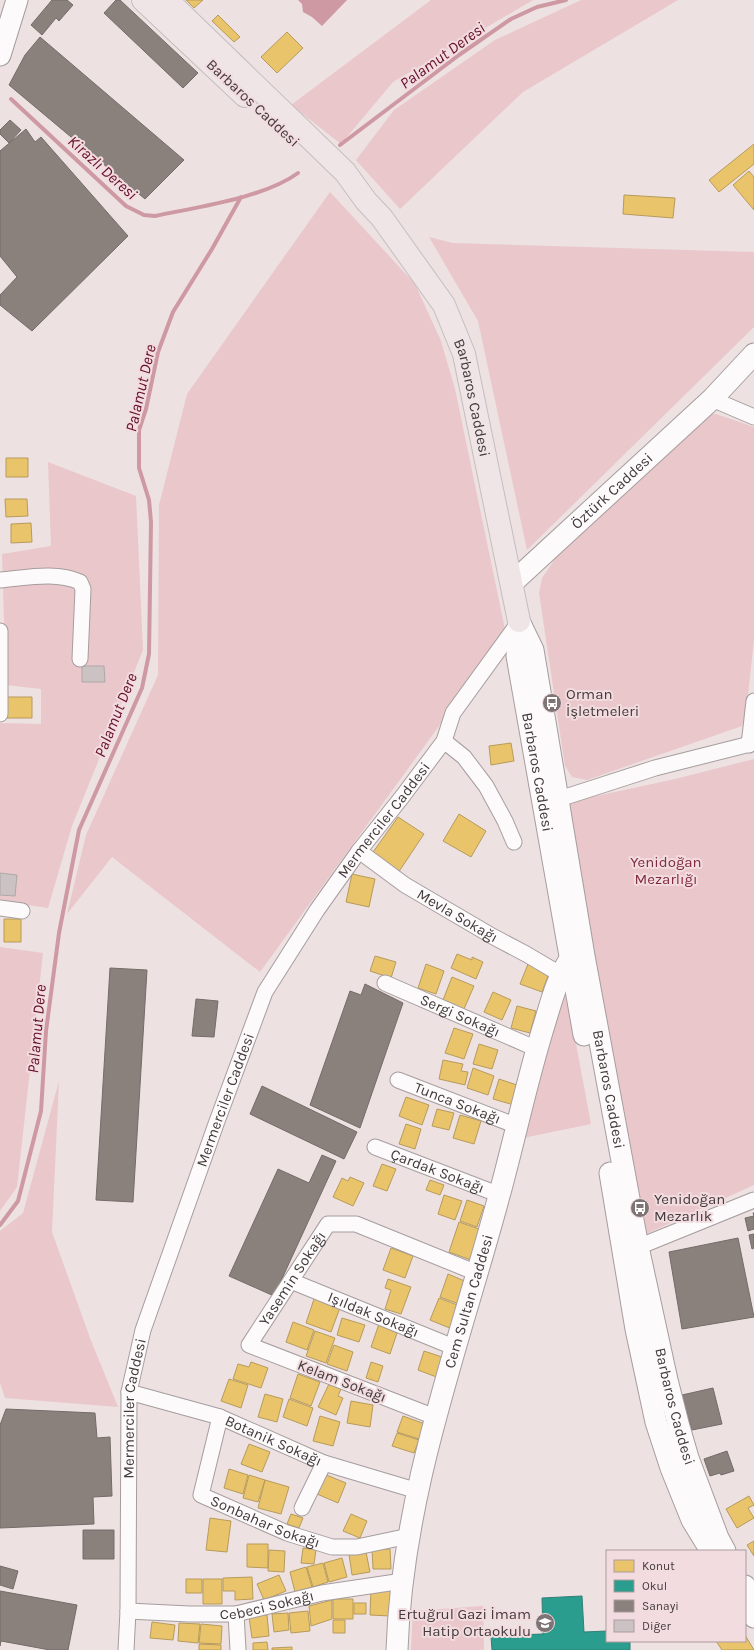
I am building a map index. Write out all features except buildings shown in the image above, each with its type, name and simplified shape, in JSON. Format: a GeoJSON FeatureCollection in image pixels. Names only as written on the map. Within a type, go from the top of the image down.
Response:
{"type":"FeatureCollection","features":[{"type":"Feature","properties":{"kind":"main road"},"geometry":{"type":"LineString","coordinates":[[0,55],[18,0]]}},
{"type":"Feature","properties":{"kind":"main road","name":"Barbaros Caddesi"},"geometry":{"type":"LineString","coordinates":[[143,0],[335,182],[366,201]]}},
{"type":"Feature","properties":{"kind":"main road","name":"Barbaros Caddesi"},"geometry":{"type":"LineString","coordinates":[[167,0],[345,172],[366,201],[382,218],[444,306],[464,354],[520,621],[534,650],[572,963],[608,1159],[636,1328],[656,1422],[670,1468],[692,1520],[710,1550]]}},
{"type":"Feature","properties":{"kind":"main road","name":"Öztürk Caddesi"},"geometry":{"type":"LineString","coordinates":[[512,583],[712,399],[754,354]]}},
{"type":"Feature","properties":{"kind":"main road","name":"Barbaros Caddesi"},"geometry":{"type":"LineString","coordinates":[[572,963],[680,1433],[718,1538],[724,1550]]}},
{"type":"Feature","properties":{"kind":"main road","name":"Cem Sultan Caddesi"},"geometry":{"type":"LineString","coordinates":[[397,1650],[403,1581],[409,1536],[435,1417],[500,1195],[536,1049],[572,963]]}},
{"type":"Feature","properties":{"kind":"main road"},"geometry":{"type":"LineString","coordinates":[[746,1587],[754,1597]]}},
{"type":"Feature","properties":{"kind":"main road"},"geometry":{"type":"LineString","coordinates":[[746,1606],[754,1617]]}},
{"type":"Feature","properties":{"kind":"street"},"geometry":{"type":"LineString","coordinates":[[712,399],[754,416]]}},
{"type":"Feature","properties":{"kind":"street"},"geometry":{"type":"LineString","coordinates":[[0,580],[52,576],[72,578],[80,582],[83,590],[80,659]]}},
{"type":"Feature","properties":{"kind":"street","name":"Mermerciler Caddesi"},"geometry":{"type":"LineString","coordinates":[[126,1650],[128,1612],[129,1392],[144,1330],[216,1124],[265,992],[317,910],[359,851],[444,740],[453,713],[520,621]]}},
{"type":"Feature","properties":{"kind":"street"},"geometry":{"type":"LineString","coordinates":[[0,631],[0,714]]}},
{"type":"Feature","properties":{"kind":"street"},"geometry":{"type":"LineString","coordinates":[[551,799],[655,768],[752,744],[754,701]]}},
{"type":"Feature","properties":{"kind":"street"},"geometry":{"type":"LineString","coordinates":[[444,740],[464,757],[486,786],[506,821],[514,842]]}},
{"type":"Feature","properties":{"kind":"street","name":"Mevla Sokağı"},"geometry":{"type":"LineString","coordinates":[[359,851],[405,885],[492,936],[526,954],[572,963]]}},
{"type":"Feature","properties":{"kind":"street"},"geometry":{"type":"LineString","coordinates":[[0,908],[22,911]]}},
{"type":"Feature","properties":{"kind":"street","name":"Sergi Sokağı"},"geometry":{"type":"LineString","coordinates":[[385,983],[536,1049]]}},
{"type":"Feature","properties":{"kind":"street","name":"Tunca Sokağı"},"geometry":{"type":"LineString","coordinates":[[398,1080],[517,1126]]}},
{"type":"Feature","properties":{"kind":"street","name":"Çardak Sokağı"},"geometry":{"type":"LineString","coordinates":[[375,1147],[500,1195]]}},
{"type":"Feature","properties":{"kind":"street"},"geometry":{"type":"LineString","coordinates":[[638,1246],[754,1200]]}},
{"type":"Feature","properties":{"kind":"street","name":"Yasemin Sokağı"},"geometry":{"type":"LineString","coordinates":[[248,1345],[328,1224],[356,1224],[478,1274]]}},
{"type":"Feature","properties":{"kind":"street","name":"Işıldak Sokağı"},"geometry":{"type":"LineString","coordinates":[[291,1281],[456,1348]]}},
{"type":"Feature","properties":{"kind":"street","name":"Kelam Sokağı"},"geometry":{"type":"LineString","coordinates":[[248,1345],[435,1417]]}},
{"type":"Feature","properties":{"kind":"street","name":"Botanik Sokağı"},"geometry":{"type":"LineString","coordinates":[[129,1392],[220,1417],[324,1463],[418,1491]]}},
{"type":"Feature","properties":{"kind":"street","name":"Sonbahar Sokağı"},"geometry":{"type":"LineString","coordinates":[[220,1417],[201,1496],[287,1534],[332,1547],[358,1547],[409,1536]]}},
{"type":"Feature","properties":{"kind":"street","name":"Sonbahar Sokağı"},"geometry":{"type":"LineString","coordinates":[[302,1508],[324,1463]]}},
{"type":"Feature","properties":{"kind":"street","name":"Cebeci Sokağı"},"geometry":{"type":"LineString","coordinates":[[128,1612],[236,1614],[322,1593],[403,1581]]}},
{"type":"Feature","properties":{"kind":"street"},"geometry":{"type":"LineString","coordinates":[[236,1614],[238,1650]]}},
{"type":"Feature","properties":{"kind":"green space"},"geometry":{"type":"Polygon","coordinates":[[[431,0],[533,0],[393,82],[341,144],[291,105],[431,0]]]}},
{"type":"Feature","properties":{"kind":"green space"},"geometry":{"type":"Polygon","coordinates":[[[581,0],[678,0],[523,92],[400,209],[356,160],[394,110],[495,40],[581,0]]]}},
{"type":"Feature","properties":{"kind":"green space"},"geometry":{"type":"Polygon","coordinates":[[[330,192],[415,284],[441,341],[455,389],[506,634],[260,972],[112,857],[67,914],[86,835],[158,675],[159,505],[187,394],[330,192]]]}},
{"type":"Feature","properties":{"kind":"green space"},"geometry":{"type":"Polygon","coordinates":[[[429,237],[453,243],[754,252],[754,327],[527,550],[478,321],[429,237]]]}},
{"type":"Feature","properties":{"kind":"green space"},"geometry":{"type":"Polygon","coordinates":[[[709,414],[716,414],[754,427],[754,640],[746,713],[742,726],[587,780],[572,777],[565,766],[539,593],[542,578],[557,556],[709,414]]]}},
{"type":"Feature","properties":{"kind":"green space"},"geometry":{"type":"Polygon","coordinates":[[[48,462],[136,496],[143,650],[72,826],[48,908],[0,901],[0,723],[41,724],[41,689],[6,685],[2,554],[51,546],[48,462]]]}},
{"type":"Feature","properties":{"kind":"green space","name":"Yenidoğan Mezarlığı"},"geometry":{"type":"Polygon","coordinates":[[[754,759],[754,1185],[646,1234],[564,803],[675,779],[754,759]]]}},
{"type":"Feature","properties":{"kind":"green space"},"geometry":{"type":"Polygon","coordinates":[[[0,947],[43,953],[17,1187],[0,1211],[0,947]]]}},
{"type":"Feature","properties":{"kind":"green space"},"geometry":{"type":"Polygon","coordinates":[[[565,985],[591,1124],[523,1138],[565,985]]]}},
{"type":"Feature","properties":{"kind":"green space"},"geometry":{"type":"Polygon","coordinates":[[[59,1081],[52,1232],[90,1338],[118,1407],[5,1398],[0,1383],[0,1231],[23,1213],[59,1081]]]}},
{"type":"Feature","properties":{"kind":"green space"},"geometry":{"type":"Polygon","coordinates":[[[483,1606],[484,1650],[411,1650],[413,1611],[483,1606]]]}},
{"type":"Feature","properties":{"kind":"shaded area"},"geometry":{"type":"Polygon","coordinates":[[[298,0],[347,0],[322,26],[312,17],[303,12],[302,4],[298,0]]]}},
{"type":"Feature","properties":{"kind":"waterway","name":"Palamut Deresi"},"geometry":{"type":"LineString","coordinates":[[340,145],[459,55],[511,19],[537,7],[566,0]]}},
{"type":"Feature","properties":{"kind":"waterway","name":"Kirazlı Deresi"},"geometry":{"type":"LineString","coordinates":[[11,99],[126,206],[144,215],[155,216],[210,205],[249,195],[284,182],[298,173]]}},
{"type":"Feature","properties":{"kind":"waterway","name":"Palamut Dere"},"geometry":{"type":"LineString","coordinates":[[0,1225],[18,1201],[41,1111],[46,1031],[59,933],[79,830],[142,688],[149,654],[151,522],[149,500],[139,468],[139,430],[146,409],[158,352],[173,312],[212,249],[241,197]]}},
{"type":"Feature","properties":{"kind":"place","name":"Orman İşletmeleri"},"geometry":{"type":"Point","coordinates":[552,703]}},
{"type":"Feature","properties":{"kind":"place","name":"Yenidoğan Mezarlık"},"geometry":{"type":"Point","coordinates":[640,1208]}},
{"type":"Feature","properties":{"kind":"place","name":"Ertuğrul Gazi İmam Hatip Ortaokulu"},"geometry":{"type":"Point","coordinates":[545,1623]}}]}
